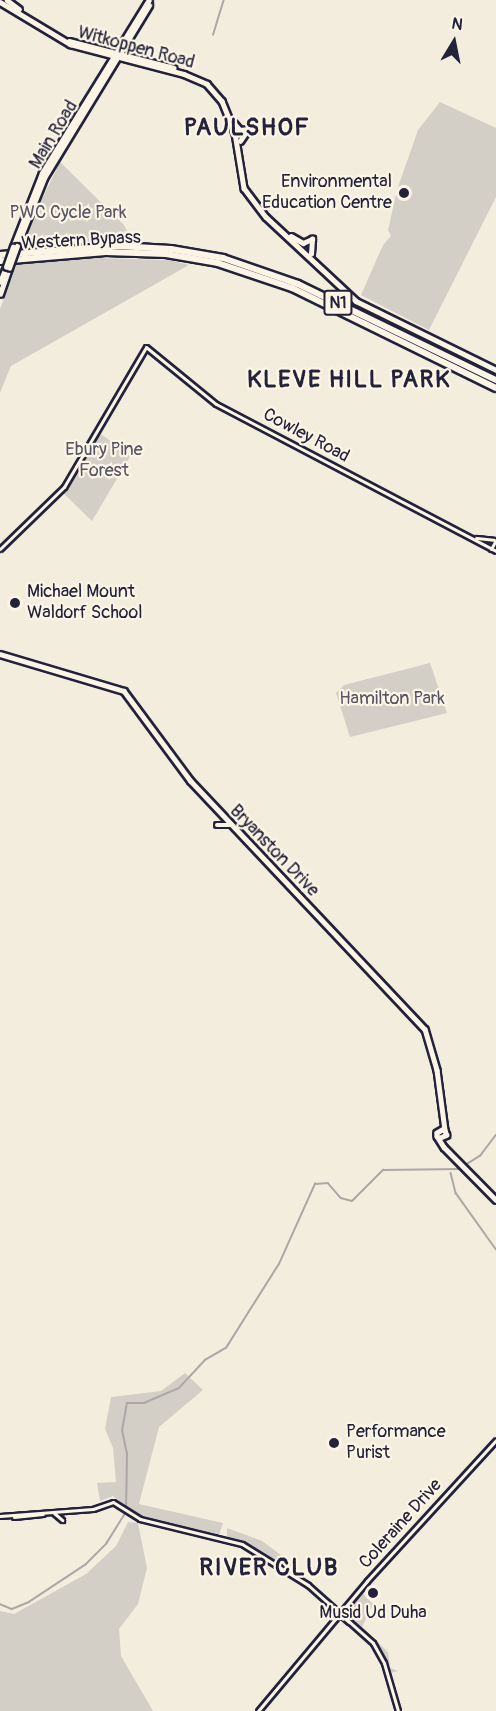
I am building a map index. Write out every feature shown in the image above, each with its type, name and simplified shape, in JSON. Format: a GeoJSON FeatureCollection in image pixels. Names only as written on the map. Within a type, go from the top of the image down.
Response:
{"type":"FeatureCollection","features":[{"type":"Feature","properties":{"kind":"highway","name":"Western Bypass"},"geometry":{"type":"LineString","coordinates":[[0,255],[118,246],[171,249],[223,258],[298,284],[496,380]]}},
{"type":"Feature","properties":{"kind":"highway","name":"Western Bypass"},"geometry":{"type":"LineString","coordinates":[[0,261],[106,252],[166,254],[218,263],[292,288],[496,388]]}},
{"type":"Feature","properties":{"kind":"main road","name":"Witkoppen Road"},"geometry":{"type":"LineString","coordinates":[[7,0],[60,37],[115,55],[196,76],[219,93],[240,141],[242,173],[251,194],[290,235],[363,302],[496,369]]}},
{"type":"Feature","properties":{"kind":"main road","name":"Main Road"},"geometry":{"type":"LineString","coordinates":[[0,294],[42,172],[150,0]]}},
{"type":"Feature","properties":{"kind":"main road","name":"Witkoppen Road"},"geometry":{"type":"LineString","coordinates":[[0,2],[69,44],[196,76],[214,90],[225,106],[239,146],[243,183],[266,217],[356,301],[496,369]]}},
{"type":"Feature","properties":{"kind":"main road"},"geometry":{"type":"LineString","coordinates":[[101,50],[121,46],[126,56]]}},
{"type":"Feature","properties":{"kind":"main road"},"geometry":{"type":"LineString","coordinates":[[234,123],[238,129],[248,129],[240,141]]}},
{"type":"Feature","properties":{"kind":"main road"},"geometry":{"type":"LineString","coordinates":[[290,235],[302,243],[312,239],[311,254]]}},
{"type":"Feature","properties":{"kind":"main road","name":"Main Road"},"geometry":{"type":"LineString","coordinates":[[0,282],[8,268]]}},
{"type":"Feature","properties":{"kind":"main road","name":"Bryanston Drive"},"geometry":{"type":"LineString","coordinates":[[0,654],[96,680],[124,691],[190,780],[420,1024],[431,1046],[443,1114],[442,1129]]}},
{"type":"Feature","properties":{"kind":"main road"},"geometry":{"type":"LineString","coordinates":[[223,816],[225,806]]}},
{"type":"Feature","properties":{"kind":"main road"},"geometry":{"type":"LineString","coordinates":[[217,825],[233,826]]}},
{"type":"Feature","properties":{"kind":"main road"},"geometry":{"type":"LineString","coordinates":[[442,1129],[446,1136],[445,1148]]}},
{"type":"Feature","properties":{"kind":"main road"},"geometry":{"type":"LineString","coordinates":[[442,1129],[439,1138],[445,1148],[496,1200]]}},
{"type":"Feature","properties":{"kind":"main road"},"geometry":{"type":"LineString","coordinates":[[439,1138],[446,1136]]}},
{"type":"Feature","properties":{"kind":"street","name":"Cowley Road"},"geometry":{"type":"LineString","coordinates":[[0,549],[64,488],[147,347],[216,404],[492,548]]}},
{"type":"Feature","properties":{"kind":"street","name":"Cowley Road"},"geometry":{"type":"LineString","coordinates":[[464,534],[492,548]]}},
{"type":"Feature","properties":{"kind":"street"},"geometry":{"type":"LineString","coordinates":[[476,538],[495,538],[492,548]]}},
{"type":"Feature","properties":{"kind":"street","name":"Coleraine Drive"},"geometry":{"type":"LineString","coordinates":[[258,1711],[340,1613],[496,1440]]}},
{"type":"Feature","properties":{"kind":"street"},"geometry":{"type":"LineString","coordinates":[[0,1517],[97,1509],[110,1502],[134,1517],[242,1544],[321,1597],[360,1631],[380,1653],[398,1711]]}},
{"type":"Feature","properties":{"kind":"street"},"geometry":{"type":"LineString","coordinates":[[0,1517],[80,1510]]}},
{"type":"Feature","properties":{"kind":"street"},"geometry":{"type":"LineString","coordinates":[[54,1513],[62,1520]]}},
{"type":"Feature","properties":{"kind":"green space"},"geometry":{"type":"Polygon","coordinates":[[[440,102],[496,128],[496,197],[429,330],[361,295],[383,245],[391,236],[388,230],[397,190],[418,130],[440,102]]]}},
{"type":"Feature","properties":{"kind":"green space","name":"PWC Cycle Park"},"geometry":{"type":"Polygon","coordinates":[[[60,162],[124,225],[131,238],[18,248],[60,162]]]}},
{"type":"Feature","properties":{"kind":"green space","name":"PWC Cycle Park"},"geometry":{"type":"Polygon","coordinates":[[[99,258],[169,260],[189,265],[11,366],[0,393],[0,309],[17,263],[99,258]]]}},
{"type":"Feature","properties":{"kind":"green space","name":"Ebury Pine Forest"},"geometry":{"type":"Polygon","coordinates":[[[99,433],[131,455],[92,521],[63,493],[99,433]]]}},
{"type":"Feature","properties":{"kind":"green space","name":"Hamilton Park"},"geometry":{"type":"Polygon","coordinates":[[[430,663],[447,713],[350,737],[336,693],[344,685],[430,663]]]}},
{"type":"Feature","properties":{"kind":"green space"},"geometry":{"type":"Polygon","coordinates":[[[185,1373],[203,1390],[159,1427],[139,1504],[223,1523],[219,1535],[141,1518],[113,1496],[100,1501],[97,1483],[116,1482],[113,1448],[105,1429],[111,1397],[161,1391],[185,1373]]]}},
{"type":"Feature","properties":{"kind":"green space","name":"RIVER CLUB"},"geometry":{"type":"Polygon","coordinates":[[[128,1522],[138,1523],[147,1568],[138,1604],[119,1629],[121,1656],[153,1711],[0,1711],[0,1611],[14,1614],[86,1574],[116,1546],[128,1522]]]}},
{"type":"Feature","properties":{"kind":"green space"},"geometry":{"type":"Polygon","coordinates":[[[227,1528],[262,1541],[297,1567],[291,1570],[227,1537],[227,1528]]]}},
{"type":"Feature","properties":{"kind":"green space"},"geometry":{"type":"Polygon","coordinates":[[[362,1592],[373,1604],[362,1627],[388,1652],[390,1668],[398,1671],[390,1673],[381,1650],[342,1611],[362,1592]]]}},
{"type":"Feature","properties":{"kind":"waterway"},"geometry":{"type":"LineString","coordinates":[[213,35],[224,0]]}},
{"type":"Feature","properties":{"kind":"waterway"},"geometry":{"type":"LineString","coordinates":[[0,1604],[12,1609],[29,1602],[85,1565],[106,1544],[126,1512],[127,1454],[122,1431],[127,1403],[144,1403],[179,1388],[205,1360],[226,1348],[279,1264],[315,1184],[328,1183],[341,1198],[352,1201],[383,1170],[459,1169],[480,1156],[496,1135]]}},
{"type":"Feature","properties":{"kind":"waterway"},"geometry":{"type":"LineString","coordinates":[[451,1173],[456,1193],[496,1249]]}},
{"type":"Feature","properties":{"kind":"place","name":"Environmental Education Centre"},"geometry":{"type":"Point","coordinates":[404,193]}},
{"type":"Feature","properties":{"kind":"place","name":"Michael Mount Waldorf School"},"geometry":{"type":"Point","coordinates":[15,603]}},
{"type":"Feature","properties":{"kind":"place","name":"Performance Purist"},"geometry":{"type":"Point","coordinates":[334,1443]}},
{"type":"Feature","properties":{"kind":"place","name":"Musid Ud Duha"},"geometry":{"type":"Point","coordinates":[373,1593]}},
{"type":"Feature","properties":{"kind":"district","name":"PAULSHOF"},"geometry":{"type":"Point","coordinates":[247,128]}},
{"type":"Feature","properties":{"kind":"district","name":"KLEVE HILL PARK"},"geometry":{"type":"Point","coordinates":[349,380]}},
{"type":"Feature","properties":{"kind":"district","name":"RIVER CLUB"},"geometry":{"type":"Point","coordinates":[269,1568]}}]}
